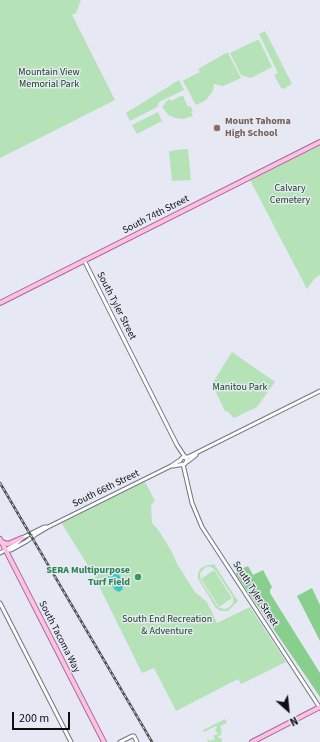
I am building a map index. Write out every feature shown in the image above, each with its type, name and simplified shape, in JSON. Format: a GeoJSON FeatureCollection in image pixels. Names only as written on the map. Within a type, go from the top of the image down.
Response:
{"type":"FeatureCollection","features":[{"type":"Feature","properties":{"kind":"main road","name":"South 74th Street"},"geometry":{"type":"LineString","coordinates":[[0,303],[320,142]]}},
{"type":"Feature","properties":{"kind":"main road"},"geometry":{"type":"LineString","coordinates":[[1,541],[8,544],[22,538]]}},
{"type":"Feature","properties":{"kind":"main road","name":"South Tacoma Way"},"geometry":{"type":"LineString","coordinates":[[1,541],[104,742]]}},
{"type":"Feature","properties":{"kind":"main road"},"geometry":{"type":"LineString","coordinates":[[252,742],[320,708]]}},
{"type":"Feature","properties":{"kind":"street","name":"South Tyler Street"},"geometry":{"type":"LineString","coordinates":[[84,260],[183,458],[187,459],[188,484]]}},
{"type":"Feature","properties":{"kind":"street","name":"South 66th Street"},"geometry":{"type":"LineString","coordinates":[[6,550],[10,550],[48,527],[171,466],[183,458],[320,391]]}},
{"type":"Feature","properties":{"kind":"street","name":"South 66th Street"},"geometry":{"type":"LineString","coordinates":[[171,466],[187,462],[208,447]]}},
{"type":"Feature","properties":{"kind":"street","name":"South Tyler Street"},"geometry":{"type":"LineString","coordinates":[[183,458],[182,464],[194,510],[202,527],[320,708]]}},
{"type":"Feature","properties":{"kind":"street","name":"South 66th Street"},"geometry":{"type":"LineString","coordinates":[[0,553],[22,538],[44,527],[48,527]]}},
{"type":"Feature","properties":{"kind":"street"},"geometry":{"type":"LineString","coordinates":[[0,602],[71,742]]}},
{"type":"Feature","properties":{"kind":"street"},"geometry":{"type":"LineString","coordinates":[[120,742],[134,736],[137,742]]}},
{"type":"Feature","properties":{"kind":"green space","name":"Mountain View Memorial Park"},"geometry":{"type":"Polygon","coordinates":[[[0,0],[81,0],[76,13],[72,15],[115,100],[0,158],[0,0]]]}},
{"type":"Feature","properties":{"kind":"green space"},"geometry":{"type":"Polygon","coordinates":[[[265,31],[292,84],[283,89],[274,75],[278,73],[259,34],[265,31]]]}},
{"type":"Feature","properties":{"kind":"green space"},"geometry":{"type":"Polygon","coordinates":[[[259,40],[272,67],[251,78],[241,75],[230,53],[259,40]]]}},
{"type":"Feature","properties":{"kind":"green space"},"geometry":{"type":"Polygon","coordinates":[[[228,53],[241,78],[223,86],[214,84],[213,91],[206,100],[196,105],[183,81],[200,72],[198,69],[228,53]]]}},
{"type":"Feature","properties":{"kind":"green space"},"geometry":{"type":"Polygon","coordinates":[[[179,80],[184,90],[159,102],[157,107],[130,121],[126,113],[179,80]]]}},
{"type":"Feature","properties":{"kind":"green space"},"geometry":{"type":"Polygon","coordinates":[[[183,96],[188,107],[190,106],[193,111],[191,112],[193,116],[183,119],[176,118],[170,116],[162,106],[170,99],[171,101],[183,96]]]}},
{"type":"Feature","properties":{"kind":"green space"},"geometry":{"type":"Polygon","coordinates":[[[158,112],[162,121],[137,134],[132,125],[158,112]]]}},
{"type":"Feature","properties":{"kind":"green space","name":"Calvary Cemetery"},"geometry":{"type":"Polygon","coordinates":[[[320,145],[320,275],[315,278],[307,289],[250,180],[320,145]]]}},
{"type":"Feature","properties":{"kind":"green space"},"geometry":{"type":"Polygon","coordinates":[[[188,149],[191,180],[172,181],[169,151],[188,149]]]}},
{"type":"Feature","properties":{"kind":"green space","name":"Manitou Park"},"geometry":{"type":"Polygon","coordinates":[[[232,352],[275,382],[257,407],[234,418],[225,411],[212,384],[232,352]]]}},
{"type":"Feature","properties":{"kind":"green space","name":"South End Recreation & Adventure"},"geometry":{"type":"Polygon","coordinates":[[[145,482],[155,501],[151,505],[152,523],[159,531],[172,552],[177,564],[195,592],[207,602],[217,623],[250,607],[286,662],[241,684],[238,679],[176,711],[154,668],[142,673],[92,572],[62,524],[145,482]]]}},
{"type":"Feature","properties":{"kind":"green space"},"geometry":{"type":"Polygon","coordinates":[[[214,564],[238,601],[228,611],[221,611],[216,608],[198,579],[200,569],[214,564]],[[206,567],[200,573],[201,581],[218,607],[224,609],[228,608],[233,603],[233,597],[215,570],[211,567],[206,567]]]}},
{"type":"Feature","properties":{"kind":"green space"},"geometry":{"type":"Polygon","coordinates":[[[248,566],[253,575],[263,570],[272,587],[270,593],[320,673],[320,697],[236,574],[237,571],[248,566]]]}},
{"type":"Feature","properties":{"kind":"green space"},"geometry":{"type":"Polygon","coordinates":[[[214,570],[232,598],[219,607],[201,579],[214,570]]]}},
{"type":"Feature","properties":{"kind":"green space"},"geometry":{"type":"Polygon","coordinates":[[[312,588],[320,605],[320,641],[297,596],[312,588]]]}},
{"type":"Feature","properties":{"kind":"green space"},"geometry":{"type":"Polygon","coordinates":[[[225,719],[227,723],[220,726],[222,733],[217,733],[215,730],[217,727],[216,726],[204,732],[203,730],[225,719]]]}},
{"type":"Feature","properties":{"kind":"green space"},"geometry":{"type":"Polygon","coordinates":[[[220,733],[222,734],[218,737],[221,738],[222,742],[208,742],[207,738],[210,741],[215,739],[213,736],[220,733]]]}},
{"type":"Feature","properties":{"kind":"water"},"geometry":{"type":"Polygon","coordinates":[[[112,572],[117,572],[121,578],[121,584],[123,587],[119,592],[115,590],[109,580],[108,577],[112,572]]]}},
{"type":"Feature","properties":{"kind":"railway"},"geometry":{"type":"LineString","coordinates":[[0,483],[152,742]]}},
{"type":"Feature","properties":{"kind":"place","name":"Mount Tahoma High School"},"geometry":{"type":"Point","coordinates":[217,128]}},
{"type":"Feature","properties":{"kind":"place","name":"SERA Multipurpose Turf Field"},"geometry":{"type":"Point","coordinates":[138,577]}}]}
